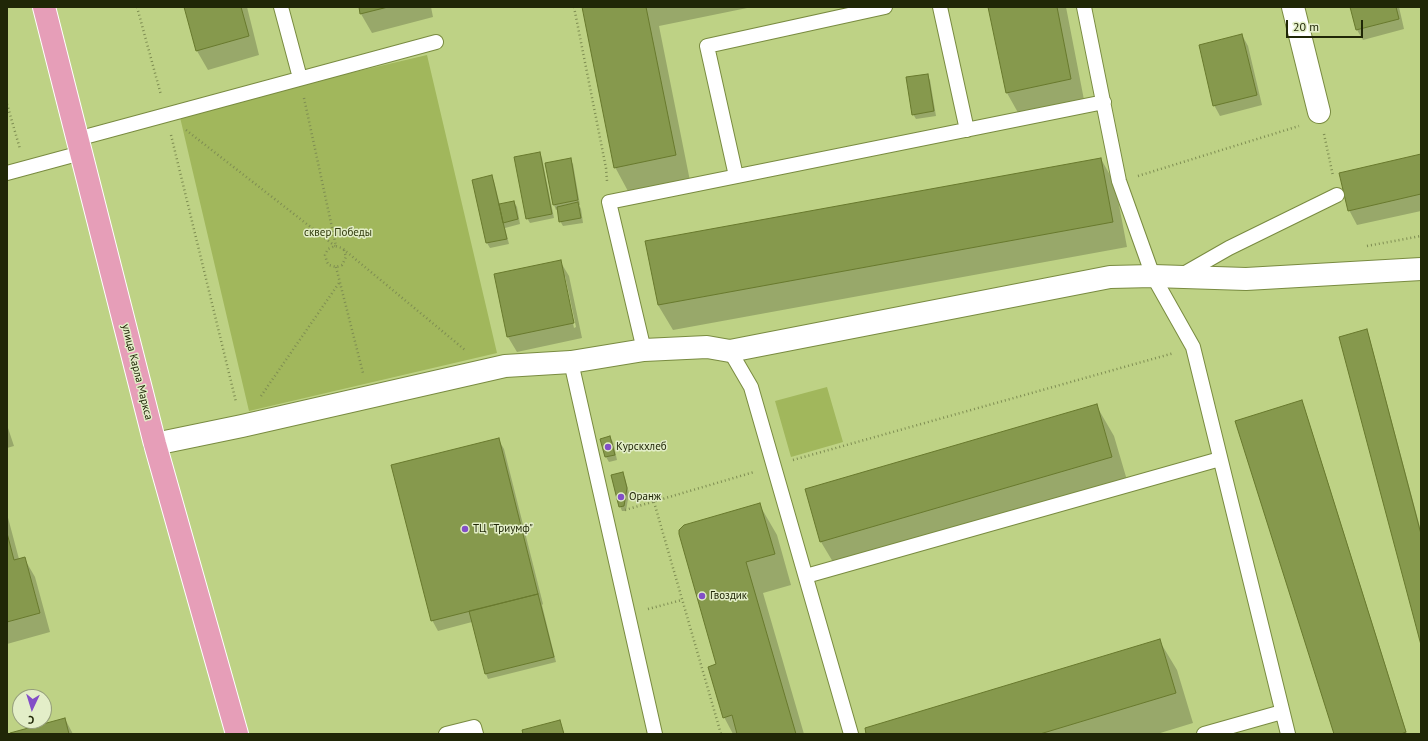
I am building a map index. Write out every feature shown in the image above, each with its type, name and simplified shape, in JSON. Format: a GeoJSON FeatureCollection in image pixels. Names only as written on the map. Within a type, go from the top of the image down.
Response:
{"type":"FeatureCollection","features":[{"type":"Feature","properties":{"kind":"main road","name":"улица Карла Маркса"},"geometry":{"type":"LineString","coordinates":[[44,7],[155,444],[238,734]]}},
{"type":"Feature","properties":{"kind":"street"},"geometry":{"type":"LineString","coordinates":[[1293,7],[1316,121]]}},
{"type":"Feature","properties":{"kind":"street"},"geometry":{"type":"LineString","coordinates":[[155,444],[505,366],[571,362],[644,350],[707,347],[730,351],[1110,277],[1180,276],[1246,279],[1421,269]]}},
{"type":"Feature","properties":{"kind":"lane"},"geometry":{"type":"LineString","coordinates":[[282,7],[300,78]]}},
{"type":"Feature","properties":{"kind":"lane"},"geometry":{"type":"LineString","coordinates":[[736,176],[707,46],[885,7]]}},
{"type":"Feature","properties":{"kind":"lane"},"geometry":{"type":"LineString","coordinates":[[940,7],[967,130]]}},
{"type":"Feature","properties":{"kind":"lane"},"geometry":{"type":"LineString","coordinates":[[1084,7],[1104,102],[1118,181],[1153,276],[1193,348],[1288,734]]}},
{"type":"Feature","properties":{"kind":"lane"},"geometry":{"type":"LineString","coordinates":[[7,173],[25,169],[79,146],[166,116],[170,113],[436,42]]}},
{"type":"Feature","properties":{"kind":"lane"},"geometry":{"type":"LineString","coordinates":[[644,350],[609,202],[1104,102]]}},
{"type":"Feature","properties":{"kind":"lane"},"geometry":{"type":"LineString","coordinates":[[1180,276],[1229,248],[1337,195]]}},
{"type":"Feature","properties":{"kind":"lane"},"geometry":{"type":"LineString","coordinates":[[730,351],[751,387],[775,465],[851,734]]}},
{"type":"Feature","properties":{"kind":"lane"},"geometry":{"type":"LineString","coordinates":[[571,362],[655,734]]}},
{"type":"Feature","properties":{"kind":"lane"},"geometry":{"type":"LineString","coordinates":[[806,576],[1220,459]]}},
{"type":"Feature","properties":{"kind":"lane"},"geometry":{"type":"LineString","coordinates":[[1204,734],[1282,712]]}},
{"type":"Feature","properties":{"kind":"lane"},"geometry":{"type":"LineString","coordinates":[[446,734],[474,727],[476,734]]}},
{"type":"Feature","properties":{"kind":"path"},"geometry":{"type":"LineString","coordinates":[[137,7],[166,116],[242,425]]}},
{"type":"Feature","properties":{"kind":"path"},"geometry":{"type":"LineString","coordinates":[[574,7],[606,168],[609,202]]}},
{"type":"Feature","properties":{"kind":"path"},"geometry":{"type":"LineString","coordinates":[[300,78],[336,246]]}},
{"type":"Feature","properties":{"kind":"path"},"geometry":{"type":"LineString","coordinates":[[7,104],[25,169]]}},
{"type":"Feature","properties":{"kind":"path"},"geometry":{"type":"LineString","coordinates":[[166,116],[336,246],[344,250],[489,370]]}},
{"type":"Feature","properties":{"kind":"path"},"geometry":{"type":"LineString","coordinates":[[1118,181],[1316,121],[1337,195]]}},
{"type":"Feature","properties":{"kind":"path"},"geometry":{"type":"LineString","coordinates":[[336,246],[328,249],[325,255],[326,262],[329,265],[336,267],[342,265],[346,260],[344,250]]}},
{"type":"Feature","properties":{"kind":"path"},"geometry":{"type":"LineString","coordinates":[[336,267],[369,397]]}},
{"type":"Feature","properties":{"kind":"path"},"geometry":{"type":"LineString","coordinates":[[242,425],[339,283]]}},
{"type":"Feature","properties":{"kind":"path"},"geometry":{"type":"LineString","coordinates":[[606,516],[775,465],[1193,348]]}},
{"type":"Feature","properties":{"kind":"path"},"geometry":{"type":"LineString","coordinates":[[654,502],[720,734]]}},
{"type":"Feature","properties":{"kind":"path"},"geometry":{"type":"LineString","coordinates":[[628,615],[682,600]]}},
{"type":"Feature","properties":{"kind":"green space","name":"сквер Победы"},"geometry":{"type":"Polygon","coordinates":[[[427,55],[497,353],[249,411],[179,113],[427,55]]]}},
{"type":"Feature","properties":{"kind":"green space"},"geometry":{"type":"Polygon","coordinates":[[[827,387],[843,442],[791,457],[775,401],[827,387]]]}},
{"type":"Feature","properties":{"kind":"building"},"geometry":{"type":"Polygon","coordinates":[[[184,7],[241,7],[249,36],[196,51],[184,7]]]}},
{"type":"Feature","properties":{"kind":"building"},"geometry":{"type":"Polygon","coordinates":[[[359,7],[388,7],[360,14],[359,7]]]}},
{"type":"Feature","properties":{"kind":"building"},"geometry":{"type":"Polygon","coordinates":[[[582,7],[646,7],[676,155],[614,168],[582,7]]]}},
{"type":"Feature","properties":{"kind":"building"},"geometry":{"type":"Polygon","coordinates":[[[988,7],[1057,7],[1071,79],[1006,93],[988,7]]]}},
{"type":"Feature","properties":{"kind":"building"},"geometry":{"type":"Polygon","coordinates":[[[1350,7],[1396,7],[1399,19],[1356,30],[1350,7]]]}},
{"type":"Feature","properties":{"kind":"building"},"geometry":{"type":"Polygon","coordinates":[[[1242,34],[1257,95],[1213,106],[1199,45],[1242,34]]]}},
{"type":"Feature","properties":{"kind":"building"},"geometry":{"type":"Polygon","coordinates":[[[928,74],[934,111],[912,115],[906,77],[928,74]]]}},
{"type":"Feature","properties":{"kind":"building"},"geometry":{"type":"Polygon","coordinates":[[[540,152],[552,214],[526,219],[514,157],[540,152]]]}},
{"type":"Feature","properties":{"kind":"building"},"geometry":{"type":"Polygon","coordinates":[[[1421,154],[1421,194],[1348,211],[1339,173],[1421,154]]]}},
{"type":"Feature","properties":{"kind":"building"},"geometry":{"type":"Polygon","coordinates":[[[571,158],[578,200],[553,205],[545,163],[571,158]]]}},
{"type":"Feature","properties":{"kind":"building"},"geometry":{"type":"Polygon","coordinates":[[[1101,158],[1113,222],[658,305],[645,241],[1101,158]]]}},
{"type":"Feature","properties":{"kind":"building"},"geometry":{"type":"Polygon","coordinates":[[[492,175],[507,239],[486,243],[472,180],[492,175]]]}},
{"type":"Feature","properties":{"kind":"building"},"geometry":{"type":"Polygon","coordinates":[[[514,201],[518,219],[503,223],[499,204],[514,201]]]}},
{"type":"Feature","properties":{"kind":"building"},"geometry":{"type":"Polygon","coordinates":[[[578,202],[581,218],[559,222],[557,207],[578,202]]]}},
{"type":"Feature","properties":{"kind":"building"},"geometry":{"type":"Polygon","coordinates":[[[561,260],[574,323],[507,337],[494,274],[561,260]]]}},
{"type":"Feature","properties":{"kind":"building"},"geometry":{"type":"Polygon","coordinates":[[[1367,329],[1421,534],[1421,645],[1339,337],[1367,329]]]}},
{"type":"Feature","properties":{"kind":"building"},"geometry":{"type":"Polygon","coordinates":[[[1302,400],[1406,732],[1401,734],[1334,734],[1235,421],[1302,400]]]}},
{"type":"Feature","properties":{"kind":"building"},"geometry":{"type":"Polygon","coordinates":[[[1097,404],[1112,457],[820,542],[805,489],[1097,404]]]}},
{"type":"Feature","properties":{"kind":"building","name":"Курскхлеб"},"geometry":{"type":"Polygon","coordinates":[[[610,436],[615,455],[605,457],[600,439],[610,436]]]}},
{"type":"Feature","properties":{"kind":"building","name":"ТЦ \"Триумф\""},"geometry":{"type":"Polygon","coordinates":[[[499,438],[538,594],[431,621],[391,465],[499,438]]]}},
{"type":"Feature","properties":{"kind":"building","name":"Оранж"},"geometry":{"type":"Polygon","coordinates":[[[623,472],[627,488],[624,506],[619,507],[611,475],[623,472]]]}},
{"type":"Feature","properties":{"kind":"building"},"geometry":{"type":"Polygon","coordinates":[[[760,503],[775,554],[746,562],[796,734],[737,734],[732,715],[723,718],[708,667],[716,664],[679,534],[679,530],[684,525],[760,503]]]}},
{"type":"Feature","properties":{"kind":"building"},"geometry":{"type":"Polygon","coordinates":[[[7,533],[14,560],[25,557],[40,613],[7,622],[7,533]]]}},
{"type":"Feature","properties":{"kind":"building"},"geometry":{"type":"Polygon","coordinates":[[[538,594],[554,657],[485,674],[469,611],[538,594]]]}},
{"type":"Feature","properties":{"kind":"building"},"geometry":{"type":"Polygon","coordinates":[[[1160,639],[1176,693],[1040,734],[866,734],[865,728],[1160,639]]]}},
{"type":"Feature","properties":{"kind":"building"},"geometry":{"type":"Polygon","coordinates":[[[65,718],[69,734],[10,734],[25,729],[52,729],[52,722],[65,718]]]}},
{"type":"Feature","properties":{"kind":"building"},"geometry":{"type":"Polygon","coordinates":[[[560,720],[564,734],[523,734],[522,730],[560,720]]]}},
{"type":"Feature","properties":{"kind":"place","name":"Курскхлеб"},"geometry":{"type":"Point","coordinates":[608,447]}},
{"type":"Feature","properties":{"kind":"place","name":"Оранж"},"geometry":{"type":"Point","coordinates":[621,497]}},
{"type":"Feature","properties":{"kind":"place","name":"ТЦ \"Триумф\""},"geometry":{"type":"Point","coordinates":[465,529]}},
{"type":"Feature","properties":{"kind":"place","name":"Гвоздик"},"geometry":{"type":"Point","coordinates":[702,596]}}]}
